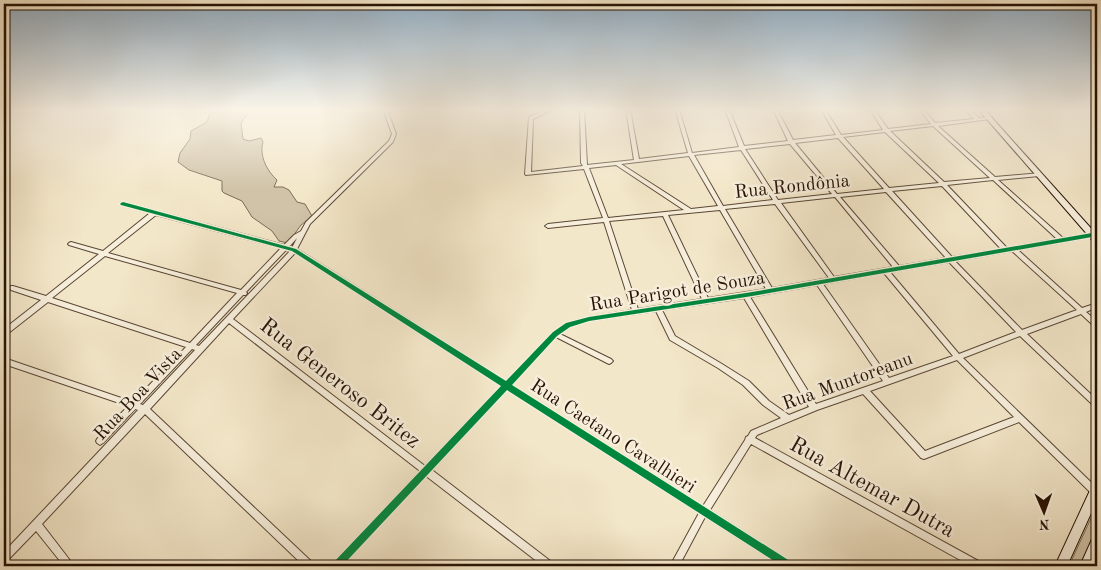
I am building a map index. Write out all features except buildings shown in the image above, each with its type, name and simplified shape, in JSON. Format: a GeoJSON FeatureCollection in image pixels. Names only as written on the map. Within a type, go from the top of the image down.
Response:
{"type":"FeatureCollection","features":[{"type":"Feature","properties":{"kind":"main road"},"geometry":{"type":"LineString","coordinates":[[1005,136],[1095,238]]}},
{"type":"Feature","properties":{"kind":"main road"},"geometry":{"type":"LineString","coordinates":[[1061,566],[1096,490]]}},
{"type":"Feature","properties":{"kind":"main road"},"geometry":{"type":"LineString","coordinates":[[1086,566],[1097,541]]}},
{"type":"Feature","properties":{"kind":"street"},"geometry":{"type":"LineString","coordinates":[[303,232],[308,223],[391,142],[393,136]]}},
{"type":"Feature","properties":{"kind":"street"},"geometry":{"type":"LineString","coordinates":[[530,136],[528,174],[842,136]]}},
{"type":"Feature","properties":{"kind":"street"},"geometry":{"type":"LineString","coordinates":[[583,136],[584,163],[606,220],[636,312]]}},
{"type":"Feature","properties":{"kind":"street"},"geometry":{"type":"LineString","coordinates":[[633,136],[637,160]]}},
{"type":"Feature","properties":{"kind":"street"},"geometry":{"type":"LineString","coordinates":[[685,136],[690,153],[770,291]]}},
{"type":"Feature","properties":{"kind":"street"},"geometry":{"type":"LineString","coordinates":[[737,136],[742,148],[777,202],[833,280]]}},
{"type":"Feature","properties":{"kind":"street"},"geometry":{"type":"LineString","coordinates":[[788,136],[835,196],[897,268]]}},
{"type":"Feature","properties":{"kind":"street"},"geometry":{"type":"LineString","coordinates":[[839,136],[1021,334],[1097,404]]}},
{"type":"Feature","properties":{"kind":"street"},"geometry":{"type":"LineString","coordinates":[[892,136],[1010,249],[1097,325]]}},
{"type":"Feature","properties":{"kind":"street"},"geometry":{"type":"LineString","coordinates":[[946,136],[1062,240]]}},
{"type":"Feature","properties":{"kind":"street"},"geometry":{"type":"LineString","coordinates":[[616,164],[690,211]]}},
{"type":"Feature","properties":{"kind":"street","name":"Rua Rondônia"},"geometry":{"type":"LineString","coordinates":[[548,226],[1039,174]]}},
{"type":"Feature","properties":{"kind":"street","name":"Rua Caetano Cavalhieri"},"geometry":{"type":"LineString","coordinates":[[123,204],[294,250],[790,566]]}},
{"type":"Feature","properties":{"kind":"street"},"geometry":{"type":"LineString","coordinates":[[4,333],[154,213]]}},
{"type":"Feature","properties":{"kind":"street"},"geometry":{"type":"LineString","coordinates":[[665,214],[706,300]]}},
{"type":"Feature","properties":{"kind":"street","name":"Rua Boa Vista"},"geometry":{"type":"LineString","coordinates":[[100,441],[242,292],[303,232]]}},
{"type":"Feature","properties":{"kind":"street","name":"Rua Boa Vista"},"geometry":{"type":"LineString","coordinates":[[4,558],[294,250],[303,232]]}},
{"type":"Feature","properties":{"kind":"street","name":"Rua Parigot de Souza"},"geometry":{"type":"LineString","coordinates":[[336,566],[554,334],[568,325],[589,319],[770,291],[1062,240],[1095,238]]}},
{"type":"Feature","properties":{"kind":"street"},"geometry":{"type":"LineString","coordinates":[[72,244],[252,295]]}},
{"type":"Feature","properties":{"kind":"street"},"geometry":{"type":"LineString","coordinates":[[885,271],[958,357],[1096,490]]}},
{"type":"Feature","properties":{"kind":"street"},"geometry":{"type":"LineString","coordinates":[[818,282],[888,382]]}},
{"type":"Feature","properties":{"kind":"street"},"geometry":{"type":"LineString","coordinates":[[13,288],[200,349]]}},
{"type":"Feature","properties":{"kind":"street"},"geometry":{"type":"LineString","coordinates":[[746,295],[814,408]]}},
{"type":"Feature","properties":{"kind":"street","name":"Rua Muntoreanu"},"geometry":{"type":"LineString","coordinates":[[674,566],[704,511],[754,433],[787,418],[1097,305]]}},
{"type":"Feature","properties":{"kind":"street"},"geometry":{"type":"LineString","coordinates":[[658,308],[672,338],[746,383],[766,403],[787,418]]}},
{"type":"Feature","properties":{"kind":"street","name":"Rua Generoso Britez"},"geometry":{"type":"LineString","coordinates":[[228,319],[550,566]]}},
{"type":"Feature","properties":{"kind":"street"},"geometry":{"type":"LineString","coordinates":[[554,334],[609,361]]}},
{"type":"Feature","properties":{"kind":"street"},"geometry":{"type":"LineString","coordinates":[[4,361],[145,409],[310,566]]}},
{"type":"Feature","properties":{"kind":"street"},"geometry":{"type":"LineString","coordinates":[[864,390],[924,455],[1020,418]]}},
{"type":"Feature","properties":{"kind":"street","name":"Rua Altemar Dutra"},"geometry":{"type":"LineString","coordinates":[[750,439],[979,566]]}},
{"type":"Feature","properties":{"kind":"street"},"geometry":{"type":"LineString","coordinates":[[36,524],[69,566]]}},
{"type":"Feature","properties":{"kind":"shaded area"},"geometry":{"type":"Polygon","coordinates":[[[190,136],[243,136],[243,139],[249,141],[261,138],[263,142],[263,158],[270,172],[277,180],[274,187],[283,187],[289,190],[297,202],[305,204],[312,216],[301,225],[288,243],[279,241],[272,231],[252,217],[242,201],[222,191],[222,181],[189,170],[178,162],[180,153],[190,136]]]}},
{"type":"Feature","properties":{"kind":"shaded area"},"geometry":{"type":"Polygon","coordinates":[[[1097,505],[1097,529],[1080,566],[1069,566],[1097,505]]]}},
{"type":"Feature","properties":{"kind":"cycle path"},"geometry":{"type":"LineString","coordinates":[[123,204],[294,250],[790,566]]}},
{"type":"Feature","properties":{"kind":"cycle path"},"geometry":{"type":"LineString","coordinates":[[336,566],[555,334],[568,325],[589,319],[746,295],[1092,235]]}}]}
